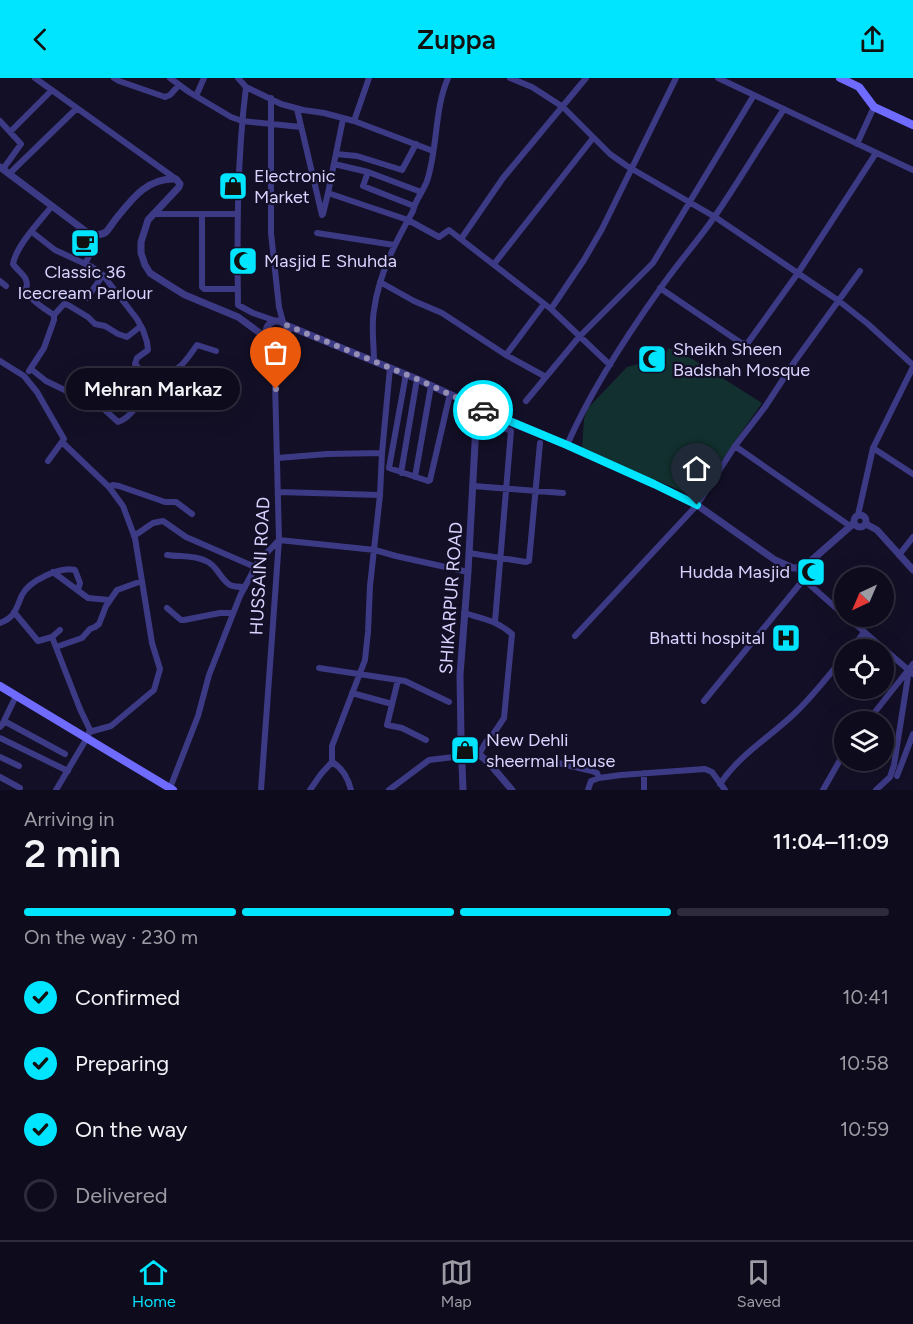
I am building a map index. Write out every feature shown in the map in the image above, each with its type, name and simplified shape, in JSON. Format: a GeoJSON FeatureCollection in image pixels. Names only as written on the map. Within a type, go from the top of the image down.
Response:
{"type":"FeatureCollection","features":[{"type":"Feature","properties":{"kind":"main road"},"geometry":{"type":"LineString","coordinates":[[840,78],[859,87],[874,107],[913,125]]}},
{"type":"Feature","properties":{"kind":"main road"},"geometry":{"type":"LineString","coordinates":[[0,686],[89,735],[169,789]]}},
{"type":"Feature","properties":{"kind":"street"},"geometry":{"type":"LineString","coordinates":[[35,78],[180,184],[148,220],[141,242],[141,253],[150,273],[185,295],[238,317],[271,341],[281,343],[287,339],[289,332],[282,323],[279,307],[271,233],[271,98]]}},
{"type":"Feature","properties":{"kind":"street"},"geometry":{"type":"LineString","coordinates":[[114,78],[165,97],[179,85]]}},
{"type":"Feature","properties":{"kind":"street"},"geometry":{"type":"LineString","coordinates":[[170,78],[231,117],[242,121],[301,127]]}},
{"type":"Feature","properties":{"kind":"street"},"geometry":{"type":"LineString","coordinates":[[196,96],[204,78]]}},
{"type":"Feature","properties":{"kind":"street"},"geometry":{"type":"LineString","coordinates":[[238,78],[246,87],[281,104],[354,121],[433,151]]}},
{"type":"Feature","properties":{"kind":"street"},"geometry":{"type":"LineString","coordinates":[[354,121],[369,78]]}},
{"type":"Feature","properties":{"kind":"street"},"geometry":{"type":"LineString","coordinates":[[374,362],[373,312],[380,282],[394,245],[427,181],[441,99],[448,78]]}},
{"type":"Feature","properties":{"kind":"street"},"geometry":{"type":"LineString","coordinates":[[238,305],[406,374],[513,424],[567,445],[654,484],[697,505],[775,560],[793,568],[804,567],[819,555],[852,524],[858,515],[873,448],[913,366],[868,324],[839,301],[715,217],[632,169],[610,154],[562,108],[532,87],[510,78]]}},
{"type":"Feature","properties":{"kind":"street"},"geometry":{"type":"LineString","coordinates":[[460,239],[503,178],[586,78]]}},
{"type":"Feature","properties":{"kind":"street"},"geometry":{"type":"LineString","coordinates":[[551,309],[602,229],[676,78]]}},
{"type":"Feature","properties":{"kind":"street"},"geometry":{"type":"LineString","coordinates":[[718,78],[913,170]]}},
{"type":"Feature","properties":{"kind":"street"},"geometry":{"type":"LineString","coordinates":[[238,317],[237,214],[246,87]]}},
{"type":"Feature","properties":{"kind":"street"},"geometry":{"type":"LineString","coordinates":[[10,132],[52,90]]}},
{"type":"Feature","properties":{"kind":"street"},"geometry":{"type":"LineString","coordinates":[[526,401],[579,337],[653,263],[754,95]]}},
{"type":"Feature","properties":{"kind":"street"},"geometry":{"type":"LineString","coordinates":[[857,144],[874,107]]}},
{"type":"Feature","properties":{"kind":"street"},"geometry":{"type":"LineString","coordinates":[[4,170],[77,108]]}},
{"type":"Feature","properties":{"kind":"street"},"geometry":{"type":"LineString","coordinates":[[297,109],[322,215],[343,118]]}},
{"type":"Feature","properties":{"kind":"street"},"geometry":{"type":"LineString","coordinates":[[567,445],[609,365],[660,288],[715,217],[784,110]]}},
{"type":"Feature","properties":{"kind":"street"},"geometry":{"type":"LineString","coordinates":[[0,121],[21,144],[4,170]]}},
{"type":"Feature","properties":{"kind":"street"},"geometry":{"type":"LineString","coordinates":[[494,264],[593,138]]}},
{"type":"Feature","properties":{"kind":"street"},"geometry":{"type":"LineString","coordinates":[[336,154],[357,156],[402,170],[416,144]]}},
{"type":"Feature","properties":{"kind":"street"},"geometry":{"type":"LineString","coordinates":[[660,288],[741,344],[747,344],[798,273],[876,153]]}},
{"type":"Feature","properties":{"kind":"street"},"geometry":{"type":"LineString","coordinates":[[334,164],[368,172],[422,192]]}},
{"type":"Feature","properties":{"kind":"street"},"geometry":{"type":"LineString","coordinates":[[4,170],[88,233],[94,235],[100,235],[106,231],[144,188],[166,178],[176,179]]}},
{"type":"Feature","properties":{"kind":"street"},"geometry":{"type":"LineString","coordinates":[[368,172],[363,186],[414,206]]}},
{"type":"Feature","properties":{"kind":"street"},"geometry":{"type":"LineString","coordinates":[[328,193],[408,220],[439,237],[449,230],[551,309],[609,365]]}},
{"type":"Feature","properties":{"kind":"street"},"geometry":{"type":"LineString","coordinates":[[52,206],[14,258],[13,264],[26,277],[28,294],[36,303],[54,315]]}},
{"type":"Feature","properties":{"kind":"street"},"geometry":{"type":"LineString","coordinates":[[153,214],[237,214]]}},
{"type":"Feature","properties":{"kind":"street"},"geometry":{"type":"LineString","coordinates":[[202,214],[202,287],[204,289],[238,289]]}},
{"type":"Feature","properties":{"kind":"street"},"geometry":{"type":"LineString","coordinates":[[32,232],[55,250],[103,275],[141,326],[148,350],[137,358],[135,364],[153,384]]}},
{"type":"Feature","properties":{"kind":"street"},"geometry":{"type":"LineString","coordinates":[[317,233],[394,245]]}},
{"type":"Feature","properties":{"kind":"street"},"geometry":{"type":"LineString","coordinates":[[85,264],[95,244],[94,235]]}},
{"type":"Feature","properties":{"kind":"street"},"geometry":{"type":"LineString","coordinates":[[575,636],[697,505],[735,446],[860,271]]}},
{"type":"Feature","properties":{"kind":"street"},"geometry":{"type":"LineString","coordinates":[[87,298],[103,275]]}},
{"type":"Feature","properties":{"kind":"street"},"geometry":{"type":"LineString","coordinates":[[0,281],[6,286]]}},
{"type":"Feature","properties":{"kind":"street"},"geometry":{"type":"LineString","coordinates":[[380,282],[442,313],[506,355],[546,376]]}},
{"type":"Feature","properties":{"kind":"street"},"geometry":{"type":"LineString","coordinates":[[24,376],[44,348],[54,315],[64,304],[88,316],[95,324],[105,326],[127,337],[141,326]]}},
{"type":"Feature","properties":{"kind":"street"},"geometry":{"type":"LineString","coordinates":[[506,355],[544,304]]}},
{"type":"Feature","properties":{"kind":"street"},"geometry":{"type":"LineString","coordinates":[[271,341],[266,331],[269,324],[282,323]]}},
{"type":"Feature","properties":{"kind":"street","name":"HUSSAINI ROAD"},"geometry":{"type":"LineString","coordinates":[[261,790],[279,540],[278,458],[271,341]]}},
{"type":"Feature","properties":{"kind":"street"},"geometry":{"type":"LineString","coordinates":[[31,369],[46,381],[75,395],[94,400],[118,422],[130,415],[153,384],[183,364],[197,345],[216,351]]}},
{"type":"Feature","properties":{"kind":"street"},"geometry":{"type":"LineString","coordinates":[[0,361],[24,376],[37,392],[64,439],[48,461]]}},
{"type":"Feature","properties":{"kind":"street"},"geometry":{"type":"LineString","coordinates":[[310,790],[332,762],[332,746],[364,660],[390,368]]}},
{"type":"Feature","properties":{"kind":"street"},"geometry":{"type":"LineString","coordinates":[[406,374],[388,468],[428,481],[431,478],[450,394]]}},
{"type":"Feature","properties":{"kind":"street"},"geometry":{"type":"LineString","coordinates":[[401,473],[417,379]]}},
{"type":"Feature","properties":{"kind":"street"},"geometry":{"type":"LineString","coordinates":[[415,477],[431,386]]}},
{"type":"Feature","properties":{"kind":"street","name":"SHIKARPUR ROAD"},"geometry":{"type":"LineString","coordinates":[[464,790],[460,675],[477,407]]}},
{"type":"Feature","properties":{"kind":"street"},"geometry":{"type":"LineString","coordinates":[[476,417],[511,431],[495,622]]}},
{"type":"Feature","properties":{"kind":"street"},"geometry":{"type":"LineString","coordinates":[[56,790],[89,735],[111,726],[154,690],[160,669],[152,642],[134,536],[123,506],[109,487],[62,442]]}},
{"type":"Feature","properties":{"kind":"street"},"geometry":{"type":"LineString","coordinates":[[469,553],[529,561],[540,443]]}},
{"type":"Feature","properties":{"kind":"street"},"geometry":{"type":"LineString","coordinates":[[735,446],[852,524],[859,527],[866,524]]}},
{"type":"Feature","properties":{"kind":"street"},"geometry":{"type":"LineString","coordinates":[[873,448],[913,474]]}},
{"type":"Feature","properties":{"kind":"street"},"geometry":{"type":"LineString","coordinates":[[278,458],[382,453]]}},
{"type":"Feature","properties":{"kind":"street"},"geometry":{"type":"LineString","coordinates":[[109,487],[119,486],[165,502],[176,502],[192,514]]}},
{"type":"Feature","properties":{"kind":"street"},"geometry":{"type":"LineString","coordinates":[[473,486],[564,493]]}},
{"type":"Feature","properties":{"kind":"street"},"geometry":{"type":"LineString","coordinates":[[279,492],[380,495]]}},
{"type":"Feature","properties":{"kind":"street"},"geometry":{"type":"LineString","coordinates":[[858,515],[865,517],[866,524]]}},
{"type":"Feature","properties":{"kind":"street"},"geometry":{"type":"LineString","coordinates":[[134,536],[153,524],[163,521],[186,537],[255,567]]}},
{"type":"Feature","properties":{"kind":"street"},"geometry":{"type":"LineString","coordinates":[[866,524],[877,530],[913,570]]}},
{"type":"Feature","properties":{"kind":"street"},"geometry":{"type":"LineString","coordinates":[[899,555],[913,537]]}},
{"type":"Feature","properties":{"kind":"street"},"geometry":{"type":"LineString","coordinates":[[169,789],[198,716],[209,675],[233,613],[258,562],[279,540],[375,550],[468,572]]}},
{"type":"Feature","properties":{"kind":"street"},"geometry":{"type":"LineString","coordinates":[[167,555],[190,556],[207,561],[231,585],[245,587]]}},
{"type":"Feature","properties":{"kind":"street"},"geometry":{"type":"LineString","coordinates":[[0,623],[17,610],[22,594],[26,590],[39,579],[53,572],[67,568],[75,570],[80,583],[78,590]]}},
{"type":"Feature","properties":{"kind":"street"},"geometry":{"type":"LineString","coordinates":[[798,569],[804,579],[834,606]]}},
{"type":"Feature","properties":{"kind":"street"},"geometry":{"type":"LineString","coordinates":[[53,572],[88,598],[110,600]]}},
{"type":"Feature","properties":{"kind":"street"},"geometry":{"type":"LineString","coordinates":[[704,701],[804,579]]}},
{"type":"Feature","properties":{"kind":"street"},"geometry":{"type":"LineString","coordinates":[[56,647],[82,638],[90,629],[99,624],[101,616],[117,590],[142,581]]}},
{"type":"Feature","properties":{"kind":"street"},"geometry":{"type":"LineString","coordinates":[[167,609],[181,620],[233,613]]}},
{"type":"Feature","properties":{"kind":"street"},"geometry":{"type":"LineString","coordinates":[[14,612],[38,641],[52,637],[60,630]]}},
{"type":"Feature","properties":{"kind":"street"},"geometry":{"type":"LineString","coordinates":[[465,613],[495,622],[512,634],[504,718],[479,754]]}},
{"type":"Feature","properties":{"kind":"street"},"geometry":{"type":"LineString","coordinates":[[858,627],[912,670]]}},
{"type":"Feature","properties":{"kind":"street"},"geometry":{"type":"LineString","coordinates":[[859,639],[864,632]]}},
{"type":"Feature","properties":{"kind":"street"},"geometry":{"type":"LineString","coordinates":[[52,637],[89,735]]}},
{"type":"Feature","properties":{"kind":"street"},"geometry":{"type":"LineString","coordinates":[[319,668],[405,681],[449,702]]}},
{"type":"Feature","properties":{"kind":"street"},"geometry":{"type":"LineString","coordinates":[[720,784],[740,760],[796,712],[834,668]]}},
{"type":"Feature","properties":{"kind":"street"},"geometry":{"type":"LineString","coordinates":[[877,711],[912,670]]}},
{"type":"Feature","properties":{"kind":"street"},"geometry":{"type":"LineString","coordinates":[[876,790],[890,777],[894,765],[912,670]]}},
{"type":"Feature","properties":{"kind":"street"},"geometry":{"type":"LineString","coordinates":[[398,680],[387,725],[402,728],[426,740]]}},
{"type":"Feature","properties":{"kind":"street"},"geometry":{"type":"LineString","coordinates":[[352,693],[392,704]]}},
{"type":"Feature","properties":{"kind":"street"},"geometry":{"type":"LineString","coordinates":[[16,696],[2,724],[65,754]]}},
{"type":"Feature","properties":{"kind":"street"},"geometry":{"type":"LineString","coordinates":[[897,776],[913,734]]}},
{"type":"Feature","properties":{"kind":"street"},"geometry":{"type":"LineString","coordinates":[[0,738],[68,771]]}},
{"type":"Feature","properties":{"kind":"street"},"geometry":{"type":"LineString","coordinates":[[461,746],[479,754],[512,790]]}},
{"type":"Feature","properties":{"kind":"street"},"geometry":{"type":"LineString","coordinates":[[389,790],[429,760],[462,756]]}},
{"type":"Feature","properties":{"kind":"street"},"geometry":{"type":"LineString","coordinates":[[0,757],[20,766]]}},
{"type":"Feature","properties":{"kind":"street"},"geometry":{"type":"LineString","coordinates":[[332,762],[340,767],[351,790]]}},
{"type":"Feature","properties":{"kind":"street"},"geometry":{"type":"LineString","coordinates":[[554,762],[592,771],[597,773],[599,778]]}},
{"type":"Feature","properties":{"kind":"street"},"geometry":{"type":"LineString","coordinates":[[588,790],[591,781],[599,778],[705,769],[712,772],[725,790]]}},
{"type":"Feature","properties":{"kind":"street"},"geometry":{"type":"LineString","coordinates":[[823,790],[834,771]]}},
{"type":"Feature","properties":{"kind":"street"},"geometry":{"type":"LineString","coordinates":[[644,773],[644,790]]}},
{"type":"Feature","properties":{"kind":"street"},"geometry":{"type":"LineString","coordinates":[[0,777],[20,788]]}},
{"type":"Feature","properties":{"kind":"green space"},"geometry":{"type":"Polygon","coordinates":[[[669,348],[694,360],[762,403],[696,497],[582,449],[584,419],[588,408],[627,367],[642,363],[654,371],[669,348]]]}},
{"type":"Feature","properties":{"kind":"way so far"},"geometry":{"type":"LineString","coordinates":[[276,389],[274,343],[278,344],[287,339],[289,332],[286,325],[417,379],[483,410]]}},
{"type":"Feature","properties":{"kind":"place","name":"Electronic Market"},"geometry":{"type":"Point","coordinates":[233,186]}},
{"type":"Feature","properties":{"kind":"place","name":"Classic 36 Icecream Parlour"},"geometry":{"type":"Point","coordinates":[85,243]}},
{"type":"Feature","properties":{"kind":"place","name":"Masjid E Shuhda"},"geometry":{"type":"Point","coordinates":[243,261]}},
{"type":"Feature","properties":{"kind":"place","name":"Sheikh Sheen Badshah Mosque"},"geometry":{"type":"Point","coordinates":[652,359]}},
{"type":"Feature","properties":{"kind":"place","name":"Mehran Markaz"},"geometry":{"type":"Point","coordinates":[276,389]}},
{"type":"Feature","properties":{"kind":"place","name":"Hudda Masjid"},"geometry":{"type":"Point","coordinates":[811,572]}},
{"type":"Feature","properties":{"kind":"place","name":"Bhatti hospital"},"geometry":{"type":"Point","coordinates":[786,638]}},
{"type":"Feature","properties":{"kind":"place","name":"New Dehli sheermal House"},"geometry":{"type":"Point","coordinates":[465,750]}},
{"type":"Feature","properties":{"kind":"route"},"geometry":{"type":"LineString","coordinates":[[483,410],[567,445],[697,505]]}}]}
